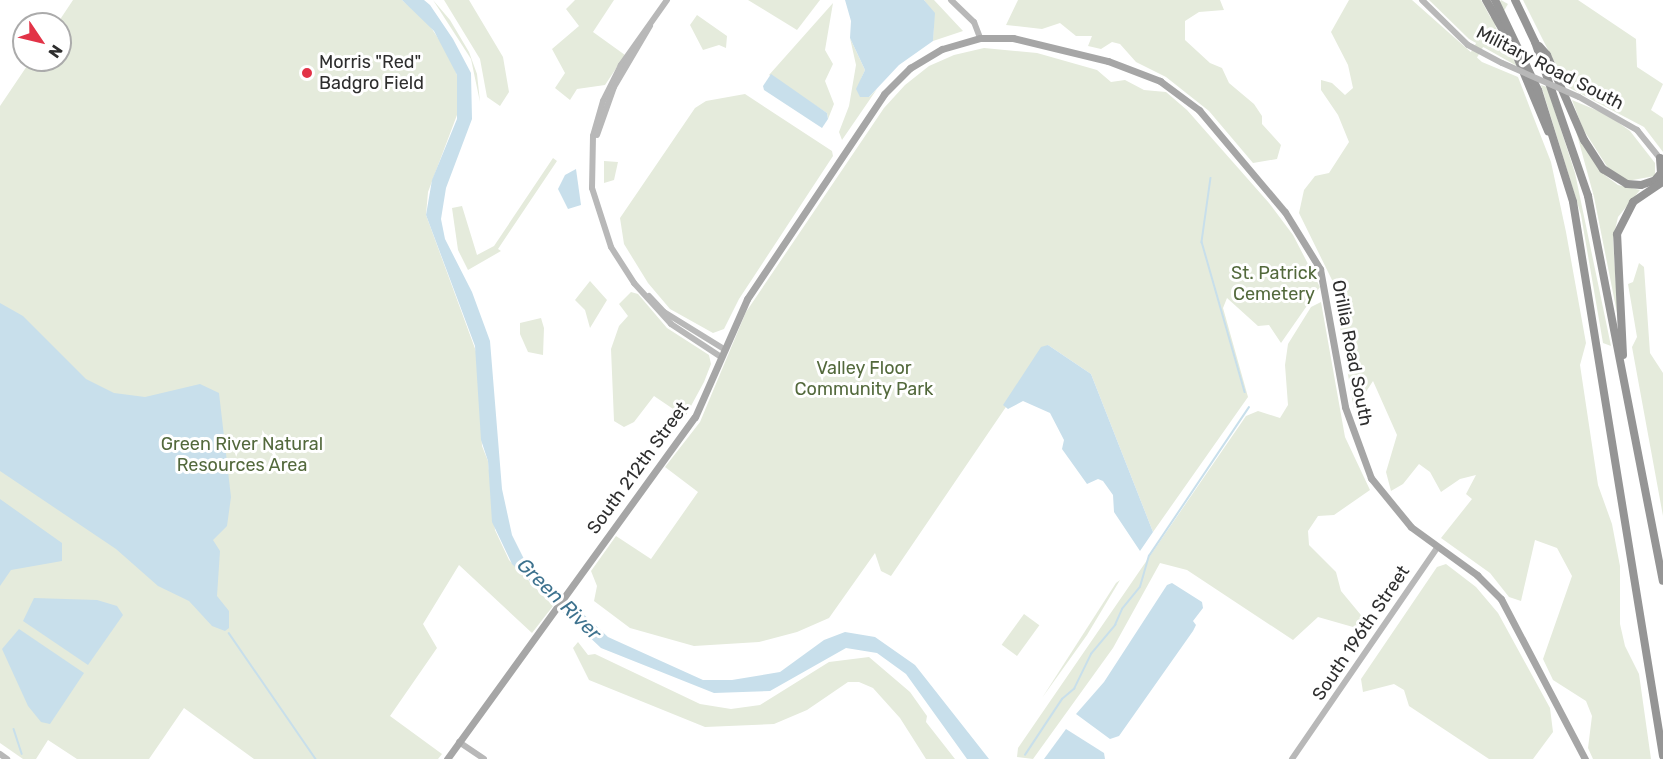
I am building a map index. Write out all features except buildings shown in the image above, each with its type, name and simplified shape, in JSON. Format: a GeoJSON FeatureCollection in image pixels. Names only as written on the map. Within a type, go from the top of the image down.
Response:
{"type":"FeatureCollection","features":[{"type":"Feature","properties":{"kind":"highway"},"geometry":{"type":"LineString","coordinates":[[1486,0],[1515,52],[1559,154]]}},
{"type":"Feature","properties":{"kind":"highway"},"geometry":{"type":"LineString","coordinates":[[1495,0],[1530,72],[1559,154],[1589,286],[1663,756]]}},
{"type":"Feature","properties":{"kind":"highway"},"geometry":{"type":"LineString","coordinates":[[1515,0],[1535,42],[1588,196],[1663,581]]}},
{"type":"Feature","properties":{"kind":"highway"},"geometry":{"type":"LineString","coordinates":[[1535,42],[1547,56],[1584,140],[1603,169],[1627,184],[1660,180]]}},
{"type":"Feature","properties":{"kind":"highway"},"geometry":{"type":"LineString","coordinates":[[1620,358],[1623,353],[1617,234],[1633,202],[1660,180],[1662,160]]}},
{"type":"Feature","properties":{"kind":"main road"},"geometry":{"type":"LineString","coordinates":[[667,0],[612,87],[596,138],[594,174],[608,233],[630,270],[664,312],[722,353]]}},
{"type":"Feature","properties":{"kind":"main road"},"geometry":{"type":"LineString","coordinates":[[951,0],[974,22],[981,38]]}},
{"type":"Feature","properties":{"kind":"main road","name":"Military Road South"},"geometry":{"type":"LineString","coordinates":[[1422,0],[1468,45],[1502,63],[1579,97],[1636,130],[1662,160]]}},
{"type":"Feature","properties":{"kind":"main road","name":"South 212th Street"},"geometry":{"type":"LineString","coordinates":[[447,759],[694,417],[751,293],[884,94],[910,68],[929,56],[981,38]]}},
{"type":"Feature","properties":{"kind":"main road","name":"Orillia Road South"},"geometry":{"type":"LineString","coordinates":[[981,38],[1029,40],[1126,66],[1160,81],[1198,110],[1296,226],[1316,260],[1345,407],[1362,460],[1378,488],[1404,519],[1437,548],[1477,575],[1501,599],[1586,759]]}},
{"type":"Feature","properties":{"kind":"main road","name":"South 196th Street"},"geometry":{"type":"LineString","coordinates":[[1292,759],[1437,548]]}},
{"type":"Feature","properties":{"kind":"main road"},"geometry":{"type":"LineString","coordinates":[[459,742],[484,759]]}},
{"type":"Feature","properties":{"kind":"main road"},"geometry":{"type":"LineString","coordinates":[[0,754],[7,759]]}},
{"type":"Feature","properties":{"kind":"green space","name":"Green River Natural Resources Area"},"geometry":{"type":"Polygon","coordinates":[[[73,0],[402,0],[428,23],[448,53],[457,75],[460,107],[428,192],[426,215],[477,354],[482,446],[488,461],[495,530],[509,560],[553,606],[532,633],[459,565],[423,624],[437,648],[390,716],[442,754],[438,759],[254,759],[184,708],[149,759],[77,759],[48,740],[36,759],[23,759],[0,743],[0,106],[23,72],[72,72],[72,12],[65,12],[73,0]]]}},
{"type":"Feature","properties":{"kind":"green space"},"geometry":{"type":"Polygon","coordinates":[[[433,0],[450,20],[469,52],[477,74],[480,102],[471,59],[433,0]]]}},
{"type":"Feature","properties":{"kind":"green space"},"geometry":{"type":"Polygon","coordinates":[[[444,0],[469,0],[503,57],[509,92],[500,106],[487,97],[480,59],[444,0]]]}},
{"type":"Feature","properties":{"kind":"green space"},"geometry":{"type":"Polygon","coordinates":[[[575,0],[614,0],[593,32],[625,55],[605,85],[577,89],[570,100],[555,88],[565,73],[552,49],[579,26],[566,9],[575,0]]]}},
{"type":"Feature","properties":{"kind":"green space"},"geometry":{"type":"Polygon","coordinates":[[[748,0],[820,0],[797,30],[748,0]]]}},
{"type":"Feature","properties":{"kind":"green space"},"geometry":{"type":"Polygon","coordinates":[[[924,0],[934,0],[963,31],[933,41],[934,13],[924,0]]]}},
{"type":"Feature","properties":{"kind":"green space"},"geometry":{"type":"Polygon","coordinates":[[[1018,0],[1220,0],[1224,10],[1199,12],[1185,21],[1185,40],[1210,63],[1222,68],[1229,83],[1254,104],[1262,116],[1262,124],[1281,145],[1277,159],[1253,163],[1209,111],[1166,77],[1136,62],[1120,44],[1112,42],[1101,49],[1088,46],[1092,36],[1076,36],[1060,23],[1042,29],[1006,25],[1018,0]]]}},
{"type":"Feature","properties":{"kind":"green space"},"geometry":{"type":"Polygon","coordinates":[[[1349,0],[1412,0],[1482,62],[1518,77],[1551,162],[1566,232],[1586,343],[1580,365],[1598,485],[1612,524],[1620,566],[1620,624],[1625,646],[1639,674],[1651,759],[1593,759],[1588,748],[1592,716],[1586,701],[1553,680],[1543,659],[1572,576],[1557,548],[1535,540],[1521,601],[1509,597],[1490,573],[1441,538],[1472,499],[1466,494],[1476,475],[1460,479],[1441,492],[1430,472],[1419,464],[1403,484],[1391,491],[1386,472],[1397,435],[1373,381],[1354,410],[1332,280],[1299,213],[1304,190],[1315,176],[1329,173],[1349,142],[1338,115],[1321,90],[1321,80],[1332,83],[1345,95],[1353,88],[1348,65],[1331,32],[1349,0]]]}},
{"type":"Feature","properties":{"kind":"green space"},"geometry":{"type":"Polygon","coordinates":[[[1429,0],[1481,0],[1517,66],[1469,39],[1429,0]]]}},
{"type":"Feature","properties":{"kind":"green space"},"geometry":{"type":"Polygon","coordinates":[[[1501,0],[1508,4],[1466,77],[1459,73],[1501,0]]]}},
{"type":"Feature","properties":{"kind":"green space"},"geometry":{"type":"Polygon","coordinates":[[[1523,0],[1578,0],[1636,39],[1637,67],[1663,84],[1651,110],[1663,118],[1663,152],[1644,127],[1566,86],[1523,0]]]}},
{"type":"Feature","properties":{"kind":"green space"},"geometry":{"type":"Polygon","coordinates":[[[833,3],[825,50],[833,64],[825,81],[834,104],[828,119],[827,113],[769,75],[833,3]]]}},
{"type":"Feature","properties":{"kind":"green space"},"geometry":{"type":"Polygon","coordinates":[[[697,15],[727,36],[726,48],[719,45],[703,50],[690,25],[697,15]]]}},
{"type":"Feature","properties":{"kind":"green space"},"geometry":{"type":"Polygon","coordinates":[[[850,38],[865,70],[861,79],[869,97],[877,89],[842,140],[839,132],[849,106],[856,65],[850,38]]]}},
{"type":"Feature","properties":{"kind":"green space"},"geometry":{"type":"Polygon","coordinates":[[[984,48],[1037,53],[1097,70],[1111,82],[1125,80],[1144,90],[1166,92],[1187,110],[1269,203],[1293,235],[1320,287],[1281,343],[1269,325],[1258,326],[1227,298],[1223,308],[1248,397],[1153,532],[1091,374],[1048,345],[891,576],[881,571],[875,553],[829,618],[797,632],[759,642],[694,646],[630,628],[594,601],[597,586],[591,571],[616,536],[651,559],[698,492],[665,467],[700,422],[746,312],[884,108],[905,85],[929,66],[954,55],[984,48]]]}},
{"type":"Feature","properties":{"kind":"green space"},"geometry":{"type":"Polygon","coordinates":[[[1541,85],[1547,87],[1575,173],[1611,346],[1603,343],[1581,215],[1541,85]]]}},
{"type":"Feature","properties":{"kind":"green space"},"geometry":{"type":"Polygon","coordinates":[[[745,94],[832,151],[833,156],[739,299],[724,329],[713,333],[670,309],[648,283],[624,244],[620,218],[695,108],[706,101],[745,94]]]}},
{"type":"Feature","properties":{"kind":"green space"},"geometry":{"type":"Polygon","coordinates":[[[1572,100],[1608,115],[1630,131],[1655,163],[1655,176],[1627,181],[1608,168],[1583,129],[1572,100]]]}},
{"type":"Feature","properties":{"kind":"green space"},"geometry":{"type":"Polygon","coordinates":[[[1573,120],[1606,176],[1618,185],[1640,190],[1618,217],[1613,239],[1618,318],[1594,197],[1573,120]]]}},
{"type":"Feature","properties":{"kind":"green space"},"geometry":{"type":"Polygon","coordinates":[[[553,158],[557,161],[498,249],[501,251],[468,270],[458,250],[452,208],[462,206],[477,255],[494,246],[553,158]]]}},
{"type":"Feature","properties":{"kind":"green space"},"geometry":{"type":"Polygon","coordinates":[[[604,161],[618,162],[614,180],[604,183],[604,161]]]}},
{"type":"Feature","properties":{"kind":"green space"},"geometry":{"type":"Polygon","coordinates":[[[1639,263],[1644,267],[1650,353],[1663,373],[1663,516],[1632,347],[1637,337],[1628,284],[1633,282],[1639,263]]]}},
{"type":"Feature","properties":{"kind":"green space"},"geometry":{"type":"Polygon","coordinates":[[[590,281],[607,300],[590,328],[585,310],[575,300],[590,281]]]}},
{"type":"Feature","properties":{"kind":"green space"},"geometry":{"type":"Polygon","coordinates":[[[631,292],[638,294],[667,328],[709,355],[711,364],[685,417],[654,396],[634,422],[624,427],[614,421],[611,349],[619,326],[628,316],[619,304],[631,292]]]}},
{"type":"Feature","properties":{"kind":"green space"},"geometry":{"type":"Polygon","coordinates":[[[1321,302],[1345,437],[1370,490],[1334,515],[1318,516],[1308,531],[1309,545],[1336,572],[1341,591],[1370,626],[1367,631],[1318,617],[1293,640],[1187,570],[1160,563],[1113,648],[1033,759],[1017,757],[1018,748],[1246,416],[1258,411],[1280,418],[1288,405],[1285,365],[1288,344],[1311,307],[1321,302]]]}},
{"type":"Feature","properties":{"kind":"green space"},"geometry":{"type":"Polygon","coordinates":[[[541,318],[544,328],[543,355],[528,352],[520,334],[520,323],[541,318]]]}},
{"type":"Feature","properties":{"kind":"green space"},"geometry":{"type":"Polygon","coordinates":[[[1446,564],[1476,587],[1498,613],[1550,708],[1553,732],[1533,759],[1489,759],[1409,706],[1404,690],[1394,684],[1363,692],[1361,679],[1437,567],[1446,564]]]}},
{"type":"Feature","properties":{"kind":"green space"},"geometry":{"type":"Polygon","coordinates":[[[1120,580],[1087,635],[1042,698],[1116,583],[1120,580]]]}},
{"type":"Feature","properties":{"kind":"green space"},"geometry":{"type":"Polygon","coordinates":[[[1024,614],[1039,625],[1017,656],[1002,645],[1024,614]]]}},
{"type":"Feature","properties":{"kind":"green space"},"geometry":{"type":"Polygon","coordinates":[[[578,642],[588,655],[595,654],[700,704],[731,709],[760,705],[829,662],[869,657],[910,692],[927,716],[926,722],[955,759],[926,759],[900,718],[873,688],[859,682],[848,682],[807,710],[774,724],[705,727],[589,680],[573,648],[578,642]]]}},
{"type":"Feature","properties":{"kind":"water","name":"Green River"},"geometry":{"type":"Polygon","coordinates":[[[402,0],[424,0],[430,5],[453,39],[471,73],[472,119],[446,188],[441,219],[445,239],[472,292],[490,341],[502,489],[512,535],[524,559],[608,637],[703,680],[732,680],[780,672],[824,640],[845,632],[875,637],[915,665],[989,759],[967,759],[906,674],[877,653],[846,648],[770,691],[714,693],[601,648],[512,564],[492,522],[488,461],[481,440],[475,346],[426,215],[432,180],[457,119],[457,75],[434,31],[402,0]]]}},
{"type":"Feature","properties":{"kind":"water"},"geometry":{"type":"Polygon","coordinates":[[[845,0],[924,0],[935,13],[933,41],[899,65],[869,97],[860,97],[856,89],[865,70],[850,38],[851,21],[845,0]]]}},
{"type":"Feature","properties":{"kind":"water"},"geometry":{"type":"Polygon","coordinates":[[[771,74],[827,113],[828,119],[822,128],[764,90],[763,86],[771,74]]]}},
{"type":"Feature","properties":{"kind":"water"},"geometry":{"type":"Polygon","coordinates":[[[576,169],[581,205],[568,209],[558,189],[565,175],[576,169]]]}},
{"type":"Feature","properties":{"kind":"water"},"geometry":{"type":"Polygon","coordinates":[[[0,303],[23,316],[86,379],[114,393],[145,397],[200,384],[219,393],[231,497],[227,526],[213,540],[220,551],[217,596],[229,611],[229,628],[225,631],[212,626],[189,601],[158,586],[116,549],[0,471],[0,303]]]}},
{"type":"Feature","properties":{"kind":"water"},"geometry":{"type":"Polygon","coordinates":[[[1048,345],[1091,374],[1153,532],[1140,551],[1114,512],[1113,495],[1103,481],[1098,479],[1087,484],[1062,449],[1064,440],[1050,413],[1023,401],[1008,409],[1003,405],[1041,347],[1048,345]]]}},
{"type":"Feature","properties":{"kind":"water"},"geometry":{"type":"Polygon","coordinates":[[[0,499],[62,543],[62,561],[11,570],[0,586],[0,499]]]}},
{"type":"Feature","properties":{"kind":"water"},"geometry":{"type":"Polygon","coordinates":[[[1172,583],[1202,602],[1203,608],[1193,621],[1196,625],[1193,631],[1119,736],[1110,739],[1076,714],[1104,682],[1167,585],[1172,583]]]}},
{"type":"Feature","properties":{"kind":"water"},"geometry":{"type":"Polygon","coordinates":[[[34,598],[97,600],[117,606],[123,615],[88,665],[23,621],[34,598]]]}},
{"type":"Feature","properties":{"kind":"water"},"geometry":{"type":"Polygon","coordinates":[[[19,629],[84,673],[50,724],[41,722],[28,706],[2,649],[19,629]]]}},
{"type":"Feature","properties":{"kind":"water"},"geometry":{"type":"Polygon","coordinates":[[[1066,729],[1104,753],[1105,759],[1044,759],[1066,729]]]}},
{"type":"Feature","properties":{"kind":"waterway"},"geometry":{"type":"LineString","coordinates":[[1211,178],[1202,242],[1245,392]]}},
{"type":"Feature","properties":{"kind":"waterway"},"geometry":{"type":"LineString","coordinates":[[1025,755],[1062,699],[1074,689],[1091,654],[1115,625],[1122,609],[1140,587],[1149,556],[1249,407]]}},
{"type":"Feature","properties":{"kind":"waterway"},"geometry":{"type":"LineString","coordinates":[[229,633],[316,759]]}},
{"type":"Feature","properties":{"kind":"waterway"},"geometry":{"type":"LineString","coordinates":[[14,729],[22,754]]}},
{"type":"Feature","properties":{"kind":"place","name":"Morris \"Red\" Badgro Field"},"geometry":{"type":"Point","coordinates":[307,73]}},
{"type":"Feature","properties":{"kind":"park label","name":"St. Patrick Cemetery"},"geometry":{"type":"Point","coordinates":[1274,284]}},
{"type":"Feature","properties":{"kind":"park label","name":"Valley Floor Community Park"},"geometry":{"type":"Point","coordinates":[864,379]}}]}
